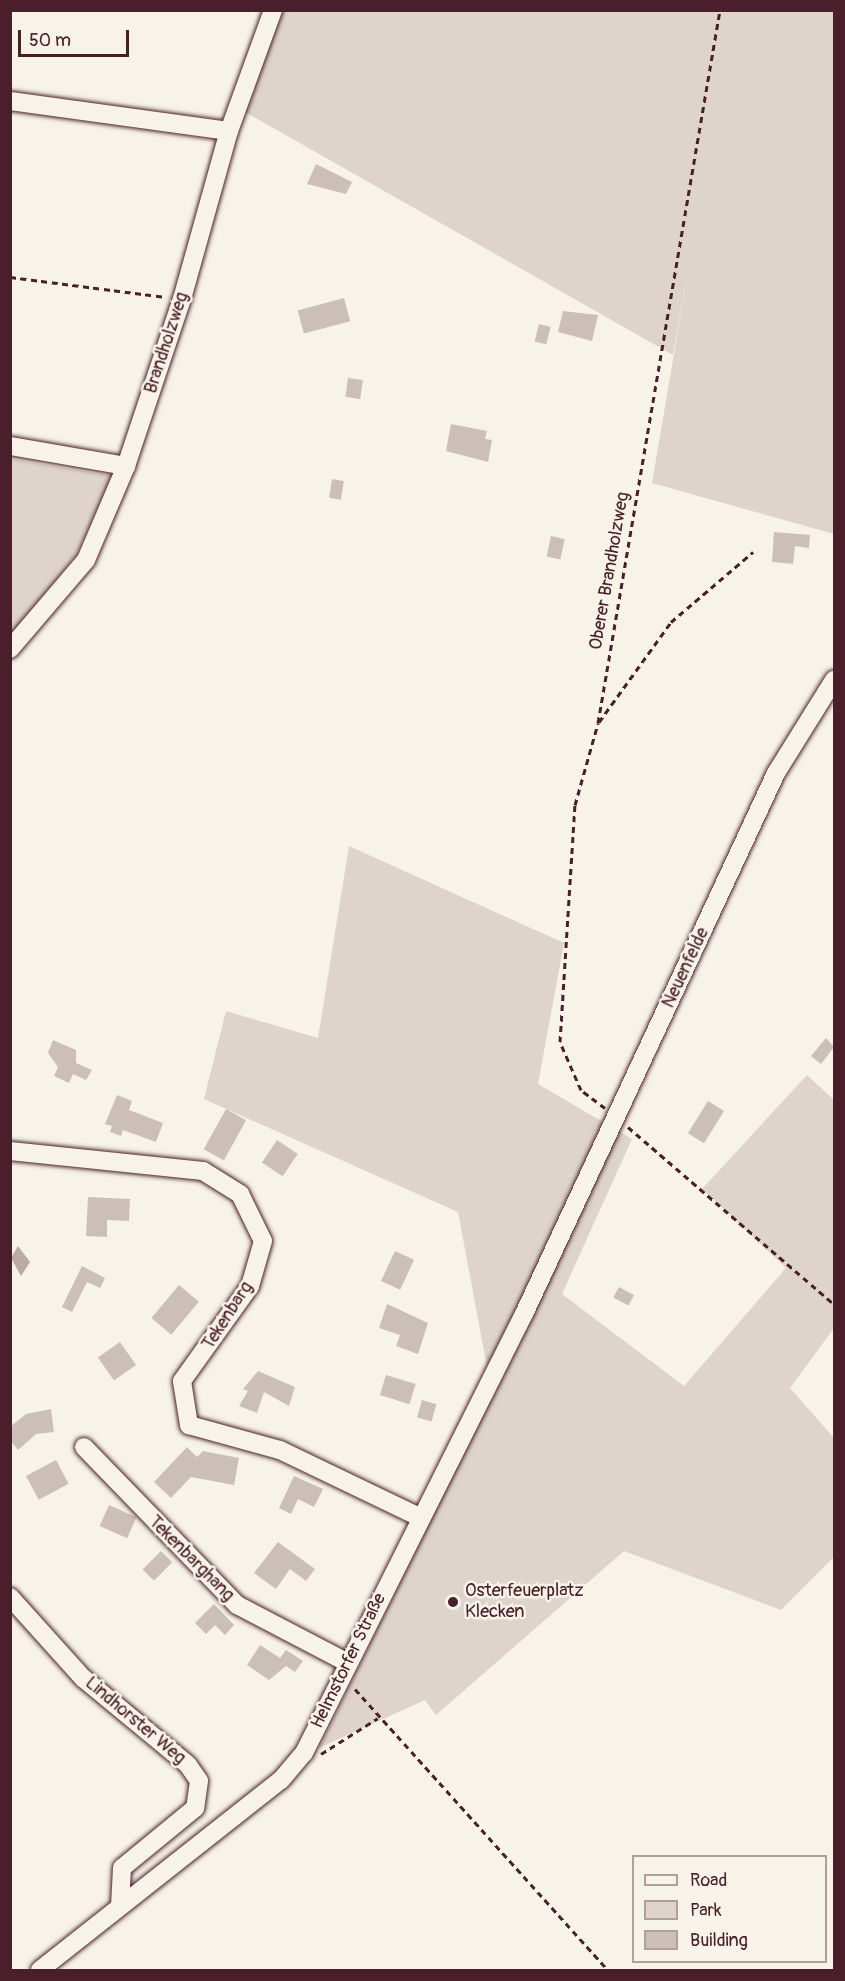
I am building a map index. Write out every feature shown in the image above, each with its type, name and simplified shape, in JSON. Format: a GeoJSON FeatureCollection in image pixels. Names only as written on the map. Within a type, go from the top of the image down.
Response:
{"type":"FeatureCollection","features":[{"type":"Feature","properties":{"kind":"street","name":"Brandholzweg"},"geometry":{"type":"LineString","coordinates":[[10,649],[86,560],[126,466],[182,299],[229,131],[273,10]]}},
{"type":"Feature","properties":{"kind":"street"},"geometry":{"type":"LineString","coordinates":[[10,101],[229,131]]}},
{"type":"Feature","properties":{"kind":"street"},"geometry":{"type":"LineString","coordinates":[[10,446],[126,466]]}},
{"type":"Feature","properties":{"kind":"street","name":"Neuenfelde"},"geometry":{"type":"LineString","coordinates":[[549,1262],[776,773],[834,680]]}},
{"type":"Feature","properties":{"kind":"street","name":"Tekenbarg"},"geometry":{"type":"LineString","coordinates":[[10,1151],[203,1171],[240,1194],[262,1241],[250,1286],[182,1381],[189,1425],[280,1450],[419,1517]]}},
{"type":"Feature","properties":{"kind":"street","name":"Helmstorfer Straße"},"geometry":{"type":"LineString","coordinates":[[40,1971],[120,1905],[281,1780],[304,1753],[419,1517],[549,1262]]}},
{"type":"Feature","properties":{"kind":"street","name":"Tekenbarghang"},"geometry":{"type":"LineString","coordinates":[[84,1447],[237,1605],[348,1663]]}},
{"type":"Feature","properties":{"kind":"street","name":"Lindhorster Weg"},"geometry":{"type":"LineString","coordinates":[[10,1597],[83,1678],[188,1765],[199,1781],[195,1808],[122,1868],[120,1905]]}},
{"type":"Feature","properties":{"kind":"path","name":"Oberer Brandholzweg"},"geometry":{"type":"LineString","coordinates":[[720,10],[598,723],[575,805],[560,1042],[581,1090],[616,1117],[834,1304]]}},
{"type":"Feature","properties":{"kind":"path"},"geometry":{"type":"LineString","coordinates":[[10,277],[182,299]]}},
{"type":"Feature","properties":{"kind":"path"},"geometry":{"type":"LineString","coordinates":[[598,723],[671,622],[753,552]]}},
{"type":"Feature","properties":{"kind":"path"},"geometry":{"type":"LineString","coordinates":[[348,1663],[352,1686],[378,1718],[608,1971]]}},
{"type":"Feature","properties":{"kind":"path"},"geometry":{"type":"LineString","coordinates":[[310,1761],[378,1718]]}},
{"type":"Feature","properties":{"kind":"green space"},"geometry":{"type":"Polygon","coordinates":[[[281,11],[834,11],[834,534],[652,483],[688,271],[673,355],[245,112],[281,11]]]}},
{"type":"Feature","properties":{"kind":"green space"},"geometry":{"type":"Polygon","coordinates":[[[11,459],[112,476],[77,554],[11,636],[11,459]]]}},
{"type":"Feature","properties":{"kind":"green space"},"geometry":{"type":"Polygon","coordinates":[[[349,846],[564,943],[538,1084],[632,1139],[562,1294],[684,1386],[786,1268],[702,1189],[807,1075],[834,1100],[834,1328],[790,1388],[834,1438],[834,1557],[781,1610],[624,1551],[436,1715],[425,1700],[319,1748],[492,1394],[458,1212],[204,1099],[226,1011],[318,1038],[349,846]]]}},
{"type":"Feature","properties":{"kind":"shaded area"},"geometry":{"type":"Polygon","coordinates":[[[18,1246],[30,1262],[21,1276],[11,1258],[18,1246]]]}},
{"type":"Feature","properties":{"kind":"building"},"geometry":{"type":"Polygon","coordinates":[[[316,164],[352,182],[346,194],[307,184],[316,164]]]}},
{"type":"Feature","properties":{"kind":"building"},"geometry":{"type":"Polygon","coordinates":[[[344,298],[350,321],[304,334],[298,310],[344,298]]]}},
{"type":"Feature","properties":{"kind":"building"},"geometry":{"type":"Polygon","coordinates":[[[563,311],[598,315],[592,341],[558,332],[563,311]]]}},
{"type":"Feature","properties":{"kind":"building"},"geometry":{"type":"Polygon","coordinates":[[[539,324],[551,327],[546,344],[535,341],[539,324]]]}},
{"type":"Feature","properties":{"kind":"building"},"geometry":{"type":"Polygon","coordinates":[[[348,378],[363,380],[360,399],[345,397],[348,378]]]}},
{"type":"Feature","properties":{"kind":"building"},"geometry":{"type":"Polygon","coordinates":[[[451,424],[487,431],[485,439],[492,440],[488,462],[446,451],[451,424]]]}},
{"type":"Feature","properties":{"kind":"building"},"geometry":{"type":"Polygon","coordinates":[[[332,479],[344,481],[341,500],[329,498],[332,479]]]}},
{"type":"Feature","properties":{"kind":"building"},"geometry":{"type":"Polygon","coordinates":[[[774,532],[810,535],[809,548],[795,546],[793,564],[772,562],[774,532]]]}},
{"type":"Feature","properties":{"kind":"building"},"geometry":{"type":"Polygon","coordinates":[[[551,536],[565,539],[560,559],[547,557],[551,536]]]}},
{"type":"Feature","properties":{"kind":"building"},"geometry":{"type":"Polygon","coordinates":[[[826,1038],[834,1047],[821,1064],[811,1056],[826,1038]]]}},
{"type":"Feature","properties":{"kind":"building"},"geometry":{"type":"Polygon","coordinates":[[[53,1040],[76,1050],[76,1063],[92,1070],[86,1080],[73,1074],[69,1083],[54,1076],[58,1067],[48,1053],[53,1040]]]}},
{"type":"Feature","properties":{"kind":"building"},"geometry":{"type":"Polygon","coordinates":[[[117,1095],[132,1101],[129,1110],[163,1123],[156,1142],[123,1130],[121,1136],[110,1132],[112,1126],[105,1124],[117,1095]]]}},
{"type":"Feature","properties":{"kind":"building"},"geometry":{"type":"Polygon","coordinates":[[[708,1101],[724,1111],[704,1143],[688,1133],[708,1101]]]}},
{"type":"Feature","properties":{"kind":"building"},"geometry":{"type":"Polygon","coordinates":[[[226,1109],[246,1120],[224,1160],[204,1149],[226,1109]]]}},
{"type":"Feature","properties":{"kind":"building"},"geometry":{"type":"Polygon","coordinates":[[[277,1140],[298,1154],[283,1176],[262,1162],[277,1140]]]}},
{"type":"Feature","properties":{"kind":"building"},"geometry":{"type":"Polygon","coordinates":[[[88,1197],[130,1199],[129,1221],[107,1220],[107,1237],[86,1236],[88,1197]]]}},
{"type":"Feature","properties":{"kind":"building"},"geometry":{"type":"Polygon","coordinates":[[[395,1251],[414,1260],[400,1290],[381,1281],[395,1251]]]}},
{"type":"Feature","properties":{"kind":"building"},"geometry":{"type":"Polygon","coordinates":[[[82,1266],[105,1278],[100,1288],[87,1282],[72,1312],[62,1307],[82,1266]]]}},
{"type":"Feature","properties":{"kind":"building"},"geometry":{"type":"Polygon","coordinates":[[[179,1285],[199,1302],[171,1335],[151,1318],[179,1285]]]}},
{"type":"Feature","properties":{"kind":"building"},"geometry":{"type":"Polygon","coordinates":[[[619,1287],[634,1295],[628,1306],[613,1298],[619,1287]]]}},
{"type":"Feature","properties":{"kind":"building"},"geometry":{"type":"Polygon","coordinates":[[[387,1304],[428,1323],[418,1354],[396,1346],[400,1335],[379,1328],[387,1304]]]}},
{"type":"Feature","properties":{"kind":"building"},"geometry":{"type":"Polygon","coordinates":[[[120,1342],[136,1365],[114,1380],[98,1357],[120,1342]]]}},
{"type":"Feature","properties":{"kind":"building"},"geometry":{"type":"Polygon","coordinates":[[[258,1371],[295,1387],[289,1406],[264,1392],[257,1413],[239,1406],[248,1391],[243,1389],[258,1371]]]}},
{"type":"Feature","properties":{"kind":"building"},"geometry":{"type":"Polygon","coordinates":[[[386,1375],[416,1384],[410,1404],[380,1395],[386,1375]]]}},
{"type":"Feature","properties":{"kind":"building"},"geometry":{"type":"Polygon","coordinates":[[[422,1400],[436,1404],[431,1421],[417,1417],[422,1400]]]}},
{"type":"Feature","properties":{"kind":"building"},"geometry":{"type":"Polygon","coordinates":[[[51,1409],[54,1432],[36,1434],[18,1450],[10,1440],[10,1427],[26,1414],[51,1409]]]}},
{"type":"Feature","properties":{"kind":"building"},"geometry":{"type":"Polygon","coordinates":[[[187,1447],[197,1457],[203,1451],[239,1458],[234,1485],[191,1477],[171,1498],[154,1482],[187,1447]]]}},
{"type":"Feature","properties":{"kind":"building"},"geometry":{"type":"Polygon","coordinates":[[[56,1460],[69,1484],[39,1500],[26,1476],[56,1460]]]}},
{"type":"Feature","properties":{"kind":"building"},"geometry":{"type":"Polygon","coordinates":[[[294,1476],[323,1489],[314,1507],[298,1499],[291,1514],[279,1508],[294,1476]]]}},
{"type":"Feature","properties":{"kind":"building"},"geometry":{"type":"Polygon","coordinates":[[[109,1505],[136,1517],[127,1538],[100,1526],[109,1505]]]}},
{"type":"Feature","properties":{"kind":"building"},"geometry":{"type":"Polygon","coordinates":[[[278,1542],[315,1569],[306,1581],[290,1569],[276,1589],[254,1573],[278,1542]]]}},
{"type":"Feature","properties":{"kind":"building"},"geometry":{"type":"Polygon","coordinates":[[[161,1551],[172,1562],[154,1581],[143,1569],[161,1551]]]}},
{"type":"Feature","properties":{"kind":"building"},"geometry":{"type":"Polygon","coordinates":[[[214,1604],[234,1625],[225,1635],[215,1625],[206,1634],[195,1623],[214,1604]]]}},
{"type":"Feature","properties":{"kind":"building"},"geometry":{"type":"Polygon","coordinates":[[[260,1645],[280,1658],[286,1650],[303,1661],[295,1672],[286,1666],[269,1680],[247,1665],[260,1645]]]}},
{"type":"Feature","properties":{"kind":"place","name":"Osterfeuerplatz Klecken"},"geometry":{"type":"Point","coordinates":[453,1602]}}]}
